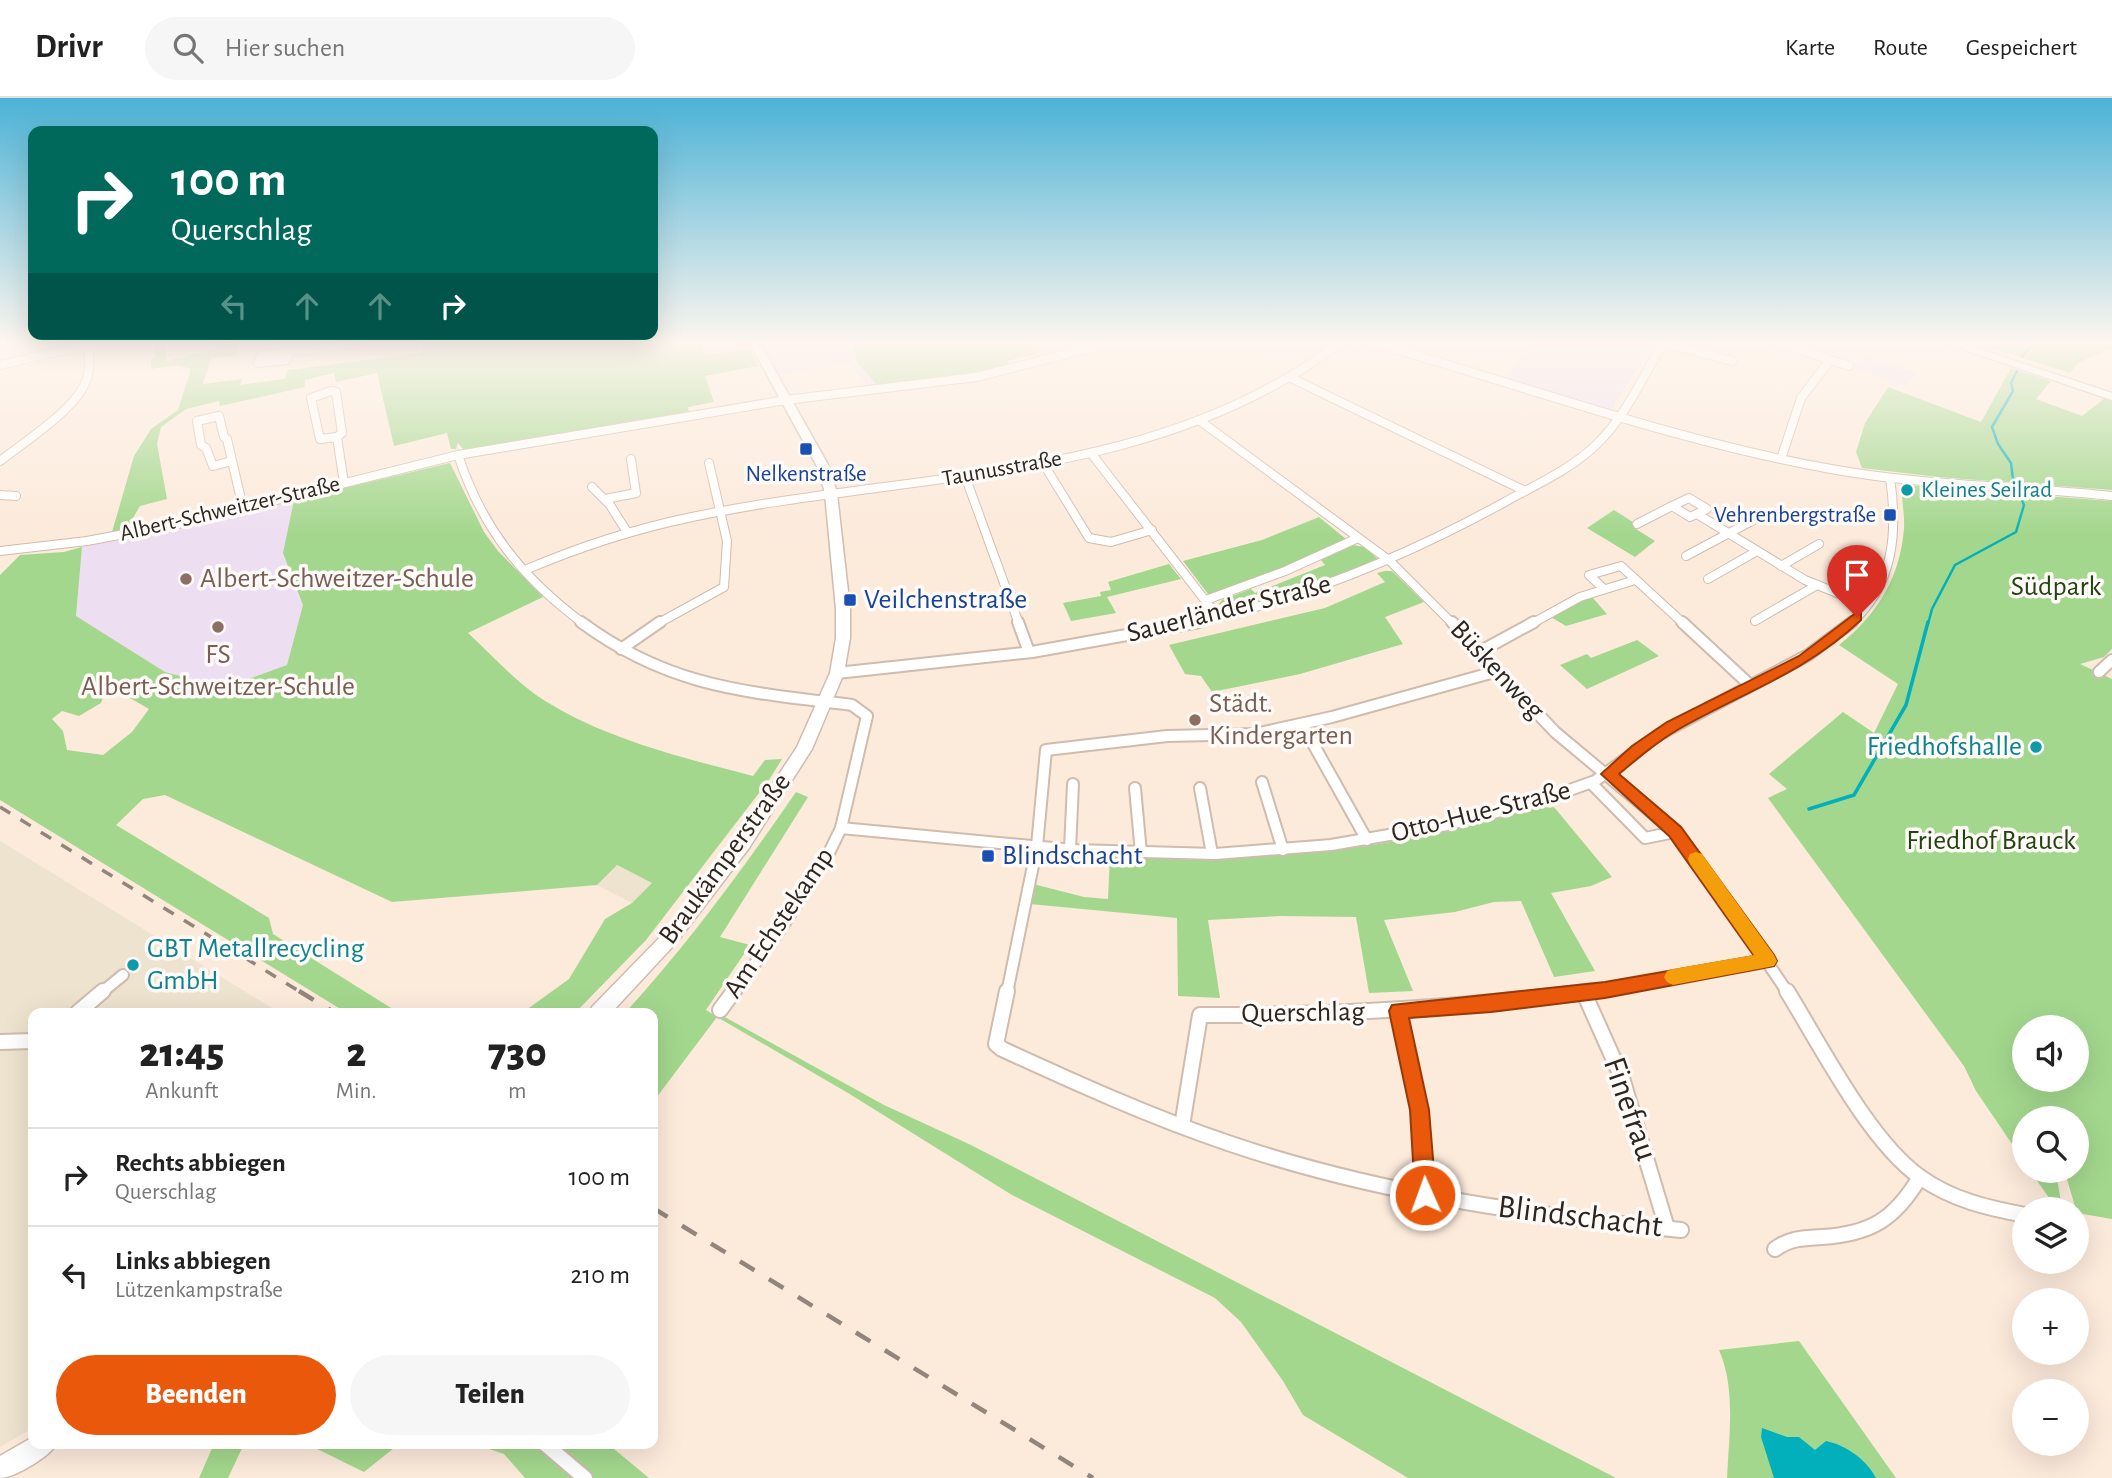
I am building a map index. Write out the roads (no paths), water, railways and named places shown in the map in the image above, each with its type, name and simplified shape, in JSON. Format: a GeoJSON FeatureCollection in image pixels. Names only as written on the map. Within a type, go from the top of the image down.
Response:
{"type":"FeatureCollection","features":[{"type":"Feature","properties":{"kind":"street"},"geometry":{"type":"LineString","coordinates":[[0,461],[65,406]]}},
{"type":"Feature","properties":{"kind":"street"},"geometry":{"type":"LineString","coordinates":[[313,406],[320,439],[337,437],[342,433],[338,406]]}},
{"type":"Feature","properties":{"kind":"street"},"geometry":{"type":"LineString","coordinates":[[748,406],[458,455],[484,521],[557,603],[595,635],[654,666],[694,681],[748,693],[829,696]]}},
{"type":"Feature","properties":{"kind":"street","name":"Braukämperstraße"},"geometry":{"type":"LineString","coordinates":[[604,1008],[670,938],[744,843],[804,749],[829,696],[843,638],[843,609],[831,494],[825,470],[790,406]]}},
{"type":"Feature","properties":{"kind":"street","name":"Taunusstraße"},"geometry":{"type":"LineString","coordinates":[[525,570],[564,553],[627,532],[722,509],[1043,463],[1091,453],[1199,420],[1229,406]]}},
{"type":"Feature","properties":{"kind":"street"},"geometry":{"type":"LineString","coordinates":[[1350,406],[1525,491]]}},
{"type":"Feature","properties":{"kind":"street"},"geometry":{"type":"LineString","coordinates":[[1584,406],[1711,444],[1890,478],[2112,496]]}},
{"type":"Feature","properties":{"kind":"street","name":"Sauerländer Straße"},"geometry":{"type":"LineString","coordinates":[[836,673],[1029,652],[1218,617],[1266,605],[1390,561],[1525,491],[1582,454],[1607,433],[1624,406]]}},
{"type":"Feature","properties":{"kind":"street"},"geometry":{"type":"LineString","coordinates":[[1780,459],[1798,406]]}},
{"type":"Feature","properties":{"kind":"street"},"geometry":{"type":"LineString","coordinates":[[232,461],[213,466],[206,448],[201,445],[197,421],[219,416],[232,461],[243,508]]}},
{"type":"Feature","properties":{"kind":"street","name":"Büskenweg"},"geometry":{"type":"LineString","coordinates":[[1199,420],[1390,561],[1481,651],[1555,732],[1609,774],[1675,832],[1768,961],[1883,1142],[1920,1177],[1975,1205],[2012,1212]]}},
{"type":"Feature","properties":{"kind":"street"},"geometry":{"type":"LineString","coordinates":[[337,437],[344,483]]}},
{"type":"Feature","properties":{"kind":"street"},"geometry":{"type":"LineString","coordinates":[[1091,453],[1218,617]]}},
{"type":"Feature","properties":{"kind":"street","name":"Albert-Schweitzer-Straße"},"geometry":{"type":"LineString","coordinates":[[0,551],[92,540],[243,508],[458,455]]}},
{"type":"Feature","properties":{"kind":"street"},"geometry":{"type":"LineString","coordinates":[[605,499],[636,493],[631,459]]}},
{"type":"Feature","properties":{"kind":"street"},"geometry":{"type":"LineString","coordinates":[[621,649],[661,621],[724,587],[728,572],[722,509],[709,463]]}},
{"type":"Feature","properties":{"kind":"street"},"geometry":{"type":"LineString","coordinates":[[1043,463],[1089,538],[1095,542],[1104,543],[1152,530]]}},
{"type":"Feature","properties":{"kind":"street"},"geometry":{"type":"LineString","coordinates":[[965,476],[1029,652]]}},
{"type":"Feature","properties":{"kind":"street","name":"Otto-Hue-Straße"},"geometry":{"type":"LineString","coordinates":[[841,828],[1141,853],[1212,854],[1283,850],[1367,839],[1499,813],[1591,783],[1609,774],[1637,750],[1672,726],[1819,650],[1846,628],[1867,605],[1892,555],[1895,517],[1890,478]]}},
{"type":"Feature","properties":{"kind":"street"},"geometry":{"type":"LineString","coordinates":[[592,487],[605,499],[627,532]]}},
{"type":"Feature","properties":{"kind":"street"},"geometry":{"type":"LineString","coordinates":[[0,495],[16,496]]}},
{"type":"Feature","properties":{"kind":"street"},"geometry":{"type":"LineString","coordinates":[[1637,524],[1672,506],[1689,498],[1707,509],[1690,517],[1672,506]]}},
{"type":"Feature","properties":{"kind":"street"},"geometry":{"type":"LineString","coordinates":[[1697,514],[1781,566],[1867,605]]}},
{"type":"Feature","properties":{"kind":"street"},"geometry":{"type":"LineString","coordinates":[[1686,556],[1761,516]]}},
{"type":"Feature","properties":{"kind":"street","name":"Sauerländer Straße"},"geometry":{"type":"LineString","coordinates":[[1206,600],[1285,571],[1358,538]]}},
{"type":"Feature","properties":{"kind":"street"},"geometry":{"type":"LineString","coordinates":[[1781,566],[1819,544]]}},
{"type":"Feature","properties":{"kind":"street"},"geometry":{"type":"LineString","coordinates":[[1708,579],[1757,551]]}},
{"type":"Feature","properties":{"kind":"street"},"geometry":{"type":"LineString","coordinates":[[1604,589],[1589,575],[1621,566],[1750,685]]}},
{"type":"Feature","properties":{"kind":"street"},"geometry":{"type":"LineString","coordinates":[[1481,651],[1552,611],[1591,593],[1634,580]]}},
{"type":"Feature","properties":{"kind":"street"},"geometry":{"type":"LineString","coordinates":[[1755,621],[1817,584]]}},
{"type":"Feature","properties":{"kind":"street"},"geometry":{"type":"LineString","coordinates":[[2099,672],[2112,660]]}},
{"type":"Feature","properties":{"kind":"street"},"geometry":{"type":"LineString","coordinates":[[1037,846],[1046,750],[1167,736],[1255,734],[1302,724],[1498,671]]}},
{"type":"Feature","properties":{"kind":"street","name":"Am Echstekamp"},"geometry":{"type":"LineString","coordinates":[[720,1010],[804,894],[841,828],[867,716],[862,710],[829,696]]}},
{"type":"Feature","properties":{"kind":"street","name":"Otto-Hue-Straße"},"geometry":{"type":"LineString","coordinates":[[1302,724],[1326,772],[1333,779],[1367,839]]}},
{"type":"Feature","properties":{"kind":"street"},"geometry":{"type":"LineString","coordinates":[[1262,782],[1283,850]]}},
{"type":"Feature","properties":{"kind":"street"},"geometry":{"type":"LineString","coordinates":[[1070,849],[1073,783]]}},
{"type":"Feature","properties":{"kind":"street"},"geometry":{"type":"LineString","coordinates":[[1591,783],[1645,838],[1675,832]]}},
{"type":"Feature","properties":{"kind":"street"},"geometry":{"type":"LineString","coordinates":[[1135,788],[1141,853]]}},
{"type":"Feature","properties":{"kind":"street"},"geometry":{"type":"LineString","coordinates":[[1200,788],[1212,854]]}},
{"type":"Feature","properties":{"kind":"street","name":"Blindschacht"},"geometry":{"type":"LineString","coordinates":[[1037,846],[996,1044],[1002,1049],[1182,1126],[1301,1164],[1425,1195],[1523,1212],[1674,1229]]}},
{"type":"Feature","properties":{"kind":"street","name":"Querschlag"},"geometry":{"type":"LineString","coordinates":[[1182,1126],[1200,1015],[1221,1013],[1297,1016],[1491,1004],[1605,990],[1768,961]]}},
{"type":"Feature","properties":{"kind":"street"},"geometry":{"type":"LineString","coordinates":[[82,1008],[123,975]]}},
{"type":"Feature","properties":{"kind":"street","name":"Finefrau"},"geometry":{"type":"LineString","coordinates":[[1584,993],[1616,1062],[1674,1229]]}},
{"type":"Feature","properties":{"kind":"street"},"geometry":{"type":"LineString","coordinates":[[1398,1011],[1419,1110],[1425,1195]]}},
{"type":"Feature","properties":{"kind":"street"},"geometry":{"type":"LineString","coordinates":[[0,1042],[28,1041]]}},
{"type":"Feature","properties":{"kind":"street"},"geometry":{"type":"LineString","coordinates":[[1775,1249],[1788,1238],[1840,1237],[1869,1231],[1893,1216],[1920,1177]]}},
{"type":"Feature","properties":{"kind":"street"},"geometry":{"type":"LineString","coordinates":[[0,1469],[35,1449]]}},
{"type":"Feature","properties":{"kind":"street"},"geometry":{"type":"LineString","coordinates":[[551,1449],[585,1478]]}},
{"type":"Feature","properties":{"kind":"water"},"geometry":{"type":"Polygon","coordinates":[[[1762,1428],[1787,1437],[1799,1437],[1815,1450],[1826,1441],[1841,1446],[1861,1459],[1876,1478],[1774,1478],[1761,1437],[1762,1428]]]}},
{"type":"Feature","properties":{"kind":"waterway"},"geometry":{"type":"LineString","coordinates":[[1928,624],[1932,609],[1955,565],[2016,532],[2024,505],[2013,479],[2011,463],[1998,444],[1992,427],[2004,406]]}},
{"type":"Feature","properties":{"kind":"waterway"},"geometry":{"type":"LineString","coordinates":[[1809,809],[1854,795],[1906,705],[1928,622]]}},
{"type":"Feature","properties":{"kind":"railway"},"geometry":{"type":"LineString","coordinates":[[0,807],[302,993]]}},
{"type":"Feature","properties":{"kind":"railway"},"geometry":{"type":"LineString","coordinates":[[299,991],[327,1008]]}},
{"type":"Feature","properties":{"kind":"railway"},"geometry":{"type":"LineString","coordinates":[[658,1211],[1093,1478]]}},
{"type":"Feature","properties":{"kind":"place","name":"Nelkenstraße"},"geometry":{"type":"Point","coordinates":[806,449]}},
{"type":"Feature","properties":{"kind":"place","name":"Kleines Seilrad"},"geometry":{"type":"Point","coordinates":[1907,490]}},
{"type":"Feature","properties":{"kind":"place","name":"Vehrenbergstraße"},"geometry":{"type":"Point","coordinates":[1890,515]}},
{"type":"Feature","properties":{"kind":"place","name":"Albert-Schweitzer-Schule"},"geometry":{"type":"Point","coordinates":[186,579]}},
{"type":"Feature","properties":{"kind":"place","name":"Veilchenstraße"},"geometry":{"type":"Point","coordinates":[850,600]}},
{"type":"Feature","properties":{"kind":"place","name":"FS Albert-Schweitzer-Schule"},"geometry":{"type":"Point","coordinates":[218,627]}},
{"type":"Feature","properties":{"kind":"place","name":"Städt. Kindergarten"},"geometry":{"type":"Point","coordinates":[1195,720]}},
{"type":"Feature","properties":{"kind":"place","name":"Friedhofshalle"},"geometry":{"type":"Point","coordinates":[2036,747]}},
{"type":"Feature","properties":{"kind":"place","name":"Blindschacht"},"geometry":{"type":"Point","coordinates":[988,856]}},
{"type":"Feature","properties":{"kind":"place","name":"GBT Metallrecycling GmbH"},"geometry":{"type":"Point","coordinates":[133,965]}},
{"type":"Feature","properties":{"kind":"park label","name":"Südpark"},"geometry":{"type":"Point","coordinates":[2056,587]}},
{"type":"Feature","properties":{"kind":"park label","name":"Friedhof Brauck"},"geometry":{"type":"Point","coordinates":[1991,841]}}]}
